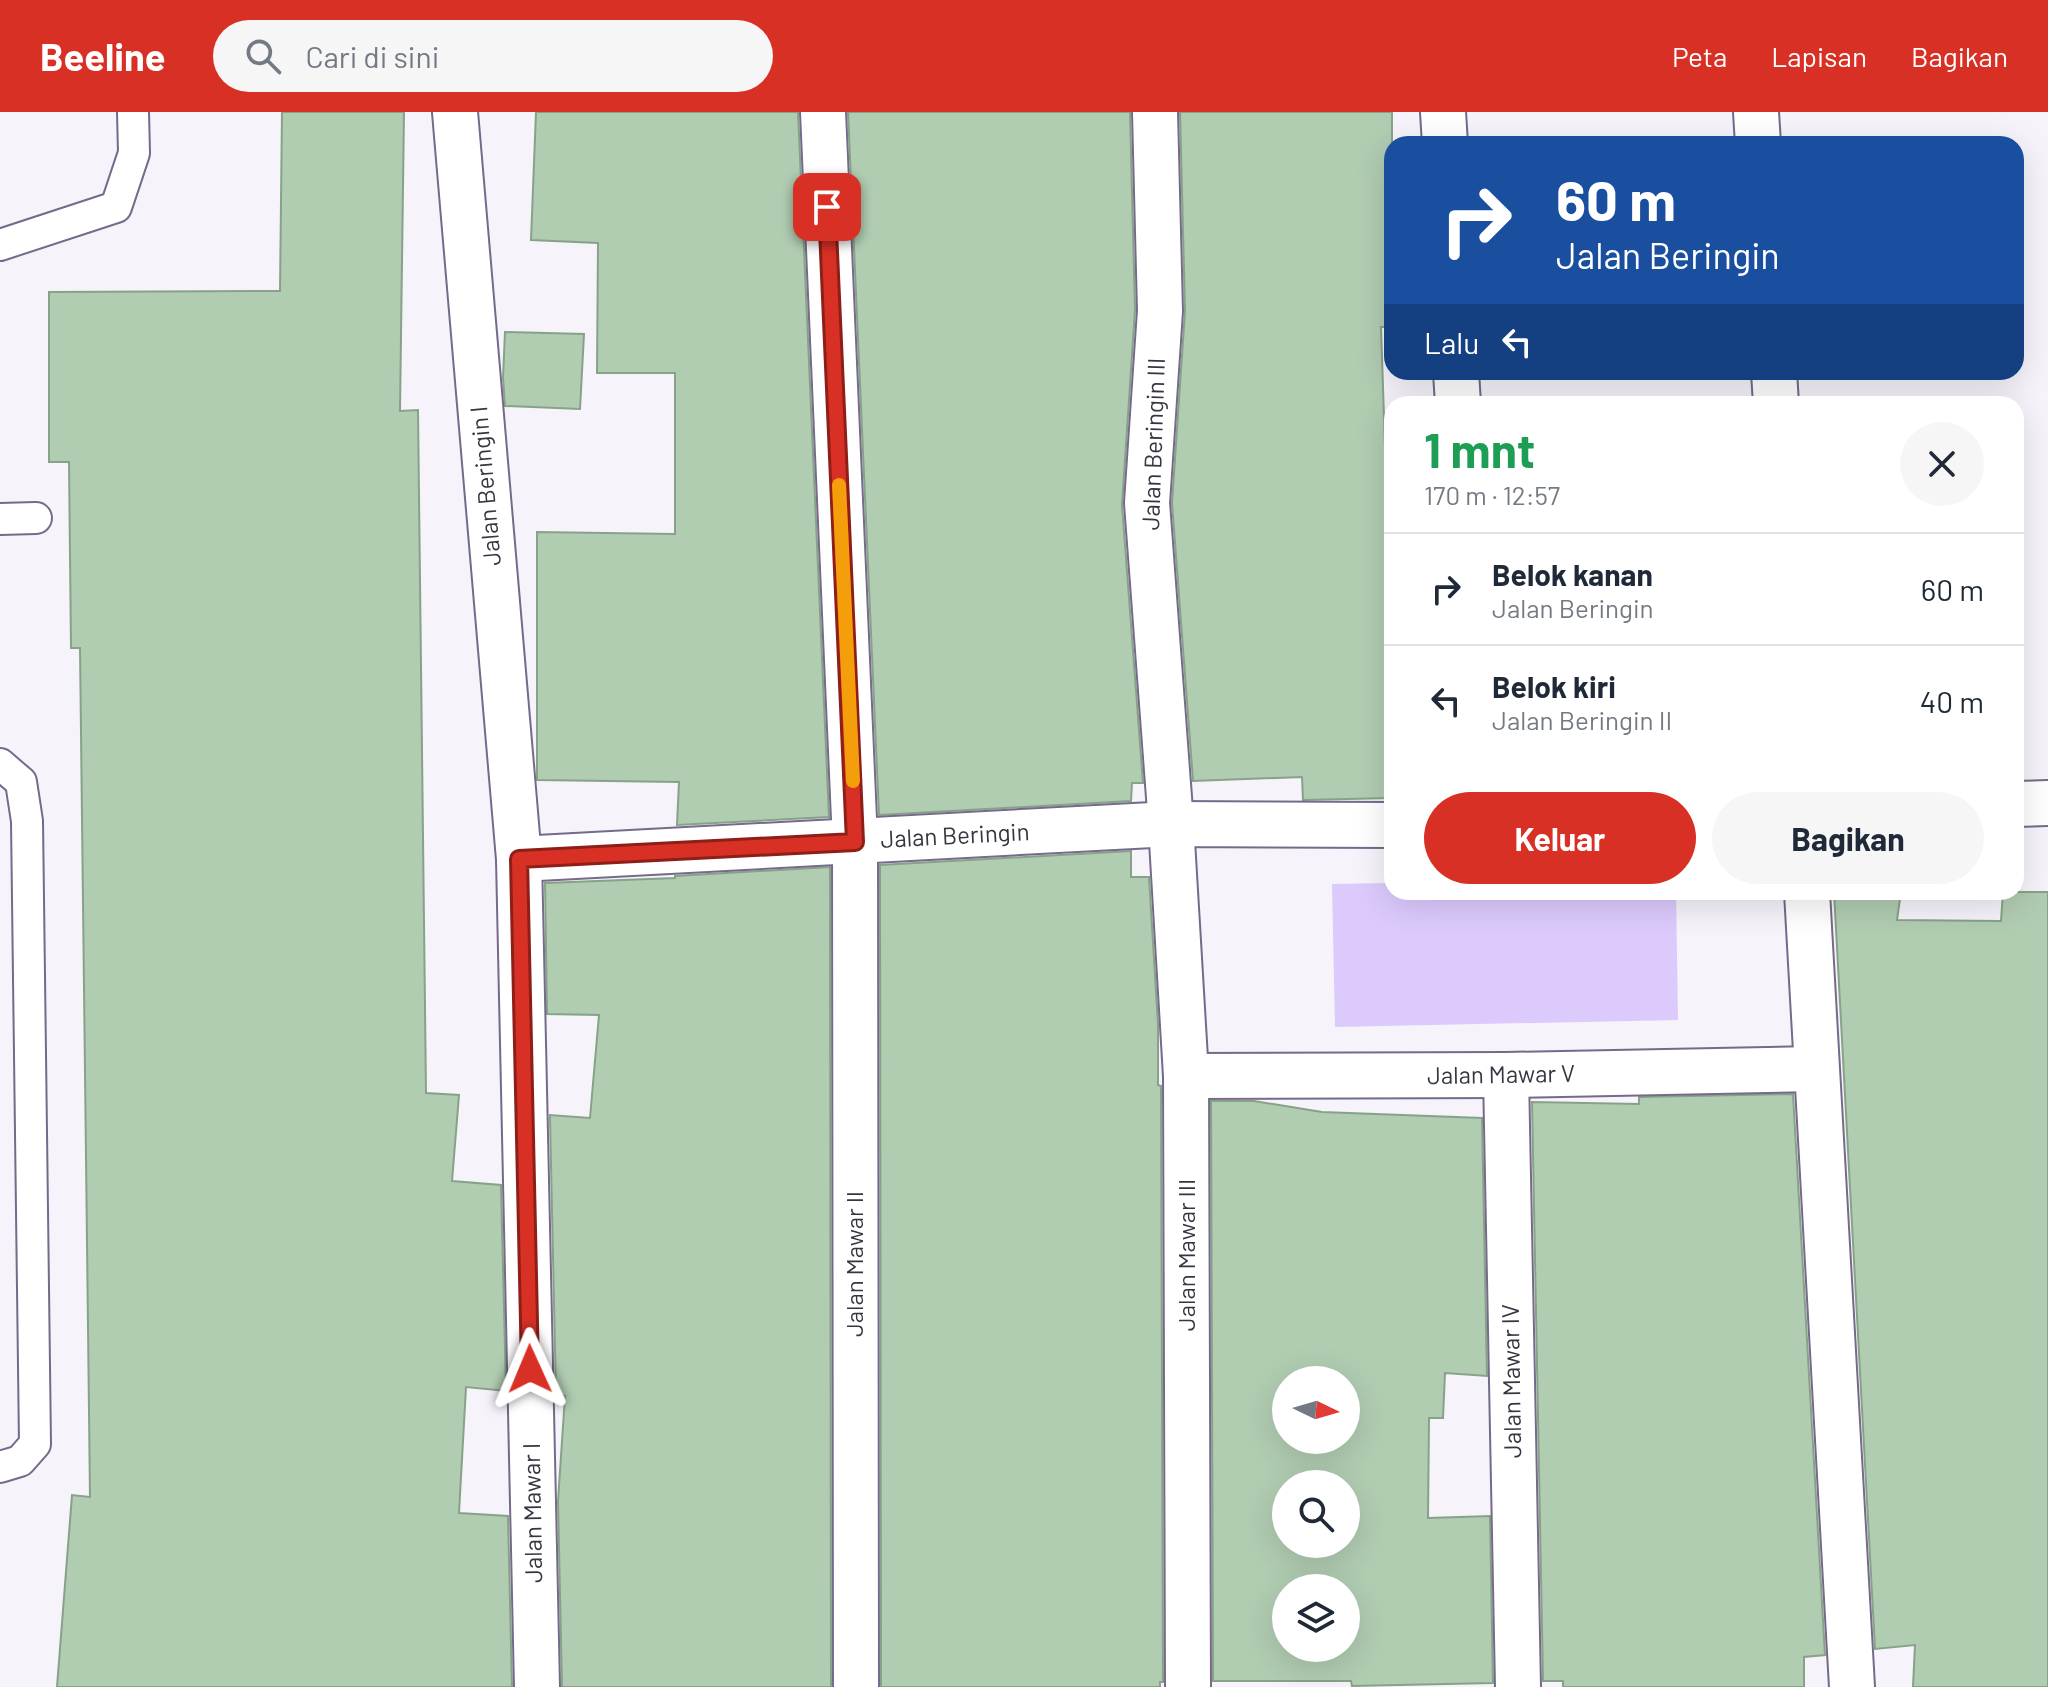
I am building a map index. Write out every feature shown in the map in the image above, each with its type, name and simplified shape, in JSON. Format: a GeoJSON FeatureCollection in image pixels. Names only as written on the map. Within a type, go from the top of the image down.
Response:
{"type":"FeatureCollection","features":[{"type":"Feature","properties":{"kind":"street","name":"Jalan Beringin I"},"geometry":{"type":"LineString","coordinates":[[455,112],[519,859]]}},
{"type":"Feature","properties":{"kind":"street","name":"Jalan Mawar II"},"geometry":{"type":"LineString","coordinates":[[823,112],[855,842],[856,1687]]}},
{"type":"Feature","properties":{"kind":"street","name":"Jalan Beringin III"},"geometry":{"type":"LineString","coordinates":[[1155,112],[1160,311],[1147,503],[1171,824]]}},
{"type":"Feature","properties":{"kind":"street"},"geometry":{"type":"LineString","coordinates":[[1443,112],[1444,136]]}},
{"type":"Feature","properties":{"kind":"street"},"geometry":{"type":"LineString","coordinates":[[1756,112],[1758,136]]}},
{"type":"Feature","properties":{"kind":"street"},"geometry":{"type":"LineString","coordinates":[[2024,804],[2048,803]]}},
{"type":"Feature","properties":{"kind":"street","name":"Jalan Beringin"},"geometry":{"type":"LineString","coordinates":[[519,859],[1171,824],[1384,825]]}},
{"type":"Feature","properties":{"kind":"street","name":"Jalan Mawar III"},"geometry":{"type":"LineString","coordinates":[[1171,824],[1186,1076],[1188,1687]]}},
{"type":"Feature","properties":{"kind":"street","name":"Jalan Mawar I"},"geometry":{"type":"LineString","coordinates":[[519,859],[537,1687]]}},
{"type":"Feature","properties":{"kind":"street"},"geometry":{"type":"LineString","coordinates":[[1807,900],[1852,1687]]}},
{"type":"Feature","properties":{"kind":"street","name":"Jalan Mawar V"},"geometry":{"type":"LineString","coordinates":[[1186,1076],[1506,1075],[1816,1069]]}},
{"type":"Feature","properties":{"kind":"street","name":"Jalan Mawar IV"},"geometry":{"type":"LineString","coordinates":[[1506,1075],[1518,1687]]}},
{"type":"Feature","properties":{"kind":"lane"},"geometry":{"type":"LineString","coordinates":[[0,245],[116,207],[134,153],[133,112]]}},
{"type":"Feature","properties":{"kind":"lane"},"geometry":{"type":"LineString","coordinates":[[0,519],[36,518]]}},
{"type":"Feature","properties":{"kind":"lane"},"geometry":{"type":"LineString","coordinates":[[0,764],[21,782],[27,821],[35,1410],[35,1444],[20,1461],[0,1467]]}},
{"type":"Feature","properties":{"kind":"shaded area"},"geometry":{"type":"Polygon","coordinates":[[[1384,883],[1384,900],[1676,900],[1678,1020],[1335,1027],[1332,884],[1384,883]]]}},
{"type":"Feature","properties":{"kind":"building"},"geometry":{"type":"Polygon","coordinates":[[[282,112],[404,112],[400,411],[418,410],[426,1093],[459,1095],[452,1181],[501,1185],[506,1391],[466,1387],[459,1513],[508,1516],[512,1687],[57,1687],[72,1495],[90,1497],[80,648],[71,648],[69,462],[49,462],[49,292],[280,291],[282,112]]]}},
{"type":"Feature","properties":{"kind":"building"},"geometry":{"type":"Polygon","coordinates":[[[536,112],[798,112],[829,817],[677,825],[679,782],[537,780],[537,532],[675,534],[675,373],[597,373],[598,243],[531,240],[536,112]]]}},
{"type":"Feature","properties":{"kind":"building"},"geometry":{"type":"Polygon","coordinates":[[[848,112],[1130,112],[1135,310],[1122,505],[1143,783],[1132,783],[1131,801],[879,815],[848,112]]]}},
{"type":"Feature","properties":{"kind":"building"},"geometry":{"type":"Polygon","coordinates":[[[1180,112],[1392,112],[1392,136],[1384,136],[1384,327],[1381,327],[1384,417],[1384,798],[1303,800],[1302,777],[1193,781],[1172,503],[1185,311],[1180,112]]]}},
{"type":"Feature","properties":{"kind":"building"},"geometry":{"type":"Polygon","coordinates":[[[505,332],[584,334],[580,409],[505,406],[505,332]]]}},
{"type":"Feature","properties":{"kind":"building"},"geometry":{"type":"Polygon","coordinates":[[[1131,851],[1131,877],[1149,877],[1158,1024],[1158,1085],[1161,1086],[1163,1682],[1160,1682],[1160,1687],[881,1687],[880,865],[1131,851]]]}},
{"type":"Feature","properties":{"kind":"building"},"geometry":{"type":"Polygon","coordinates":[[[830,867],[831,1687],[562,1687],[558,1501],[565,1396],[556,1395],[550,1115],[590,1118],[599,1015],[547,1014],[545,883],[830,867]]]}},
{"type":"Feature","properties":{"kind":"building"},"geometry":{"type":"Polygon","coordinates":[[[2024,892],[2048,892],[2048,1687],[1913,1687],[1915,1645],[1875,1649],[1834,900],[1900,900],[1897,920],[2001,921],[2002,900],[2024,900],[2024,892]]]}},
{"type":"Feature","properties":{"kind":"building"},"geometry":{"type":"Polygon","coordinates":[[[1793,1094],[1825,1655],[1804,1657],[1804,1687],[1563,1687],[1563,1681],[1543,1681],[1532,1102],[1639,1104],[1639,1097],[1793,1094]]]}},
{"type":"Feature","properties":{"kind":"building"},"geometry":{"type":"Polygon","coordinates":[[[1211,1101],[1254,1101],[1322,1112],[1482,1118],[1487,1376],[1445,1373],[1443,1418],[1429,1418],[1428,1518],[1490,1516],[1493,1683],[1352,1686],[1351,1681],[1213,1681],[1211,1101]]]}},
{"type":"Feature","properties":{"kind":"slow traffic"},"geometry":{"type":"LineString","coordinates":[[839,485],[853,781]]}},
{"type":"Feature","properties":{"kind":"route"},"geometry":{"type":"LineString","coordinates":[[530,1369],[519,859],[855,842],[827,207]]}}]}
